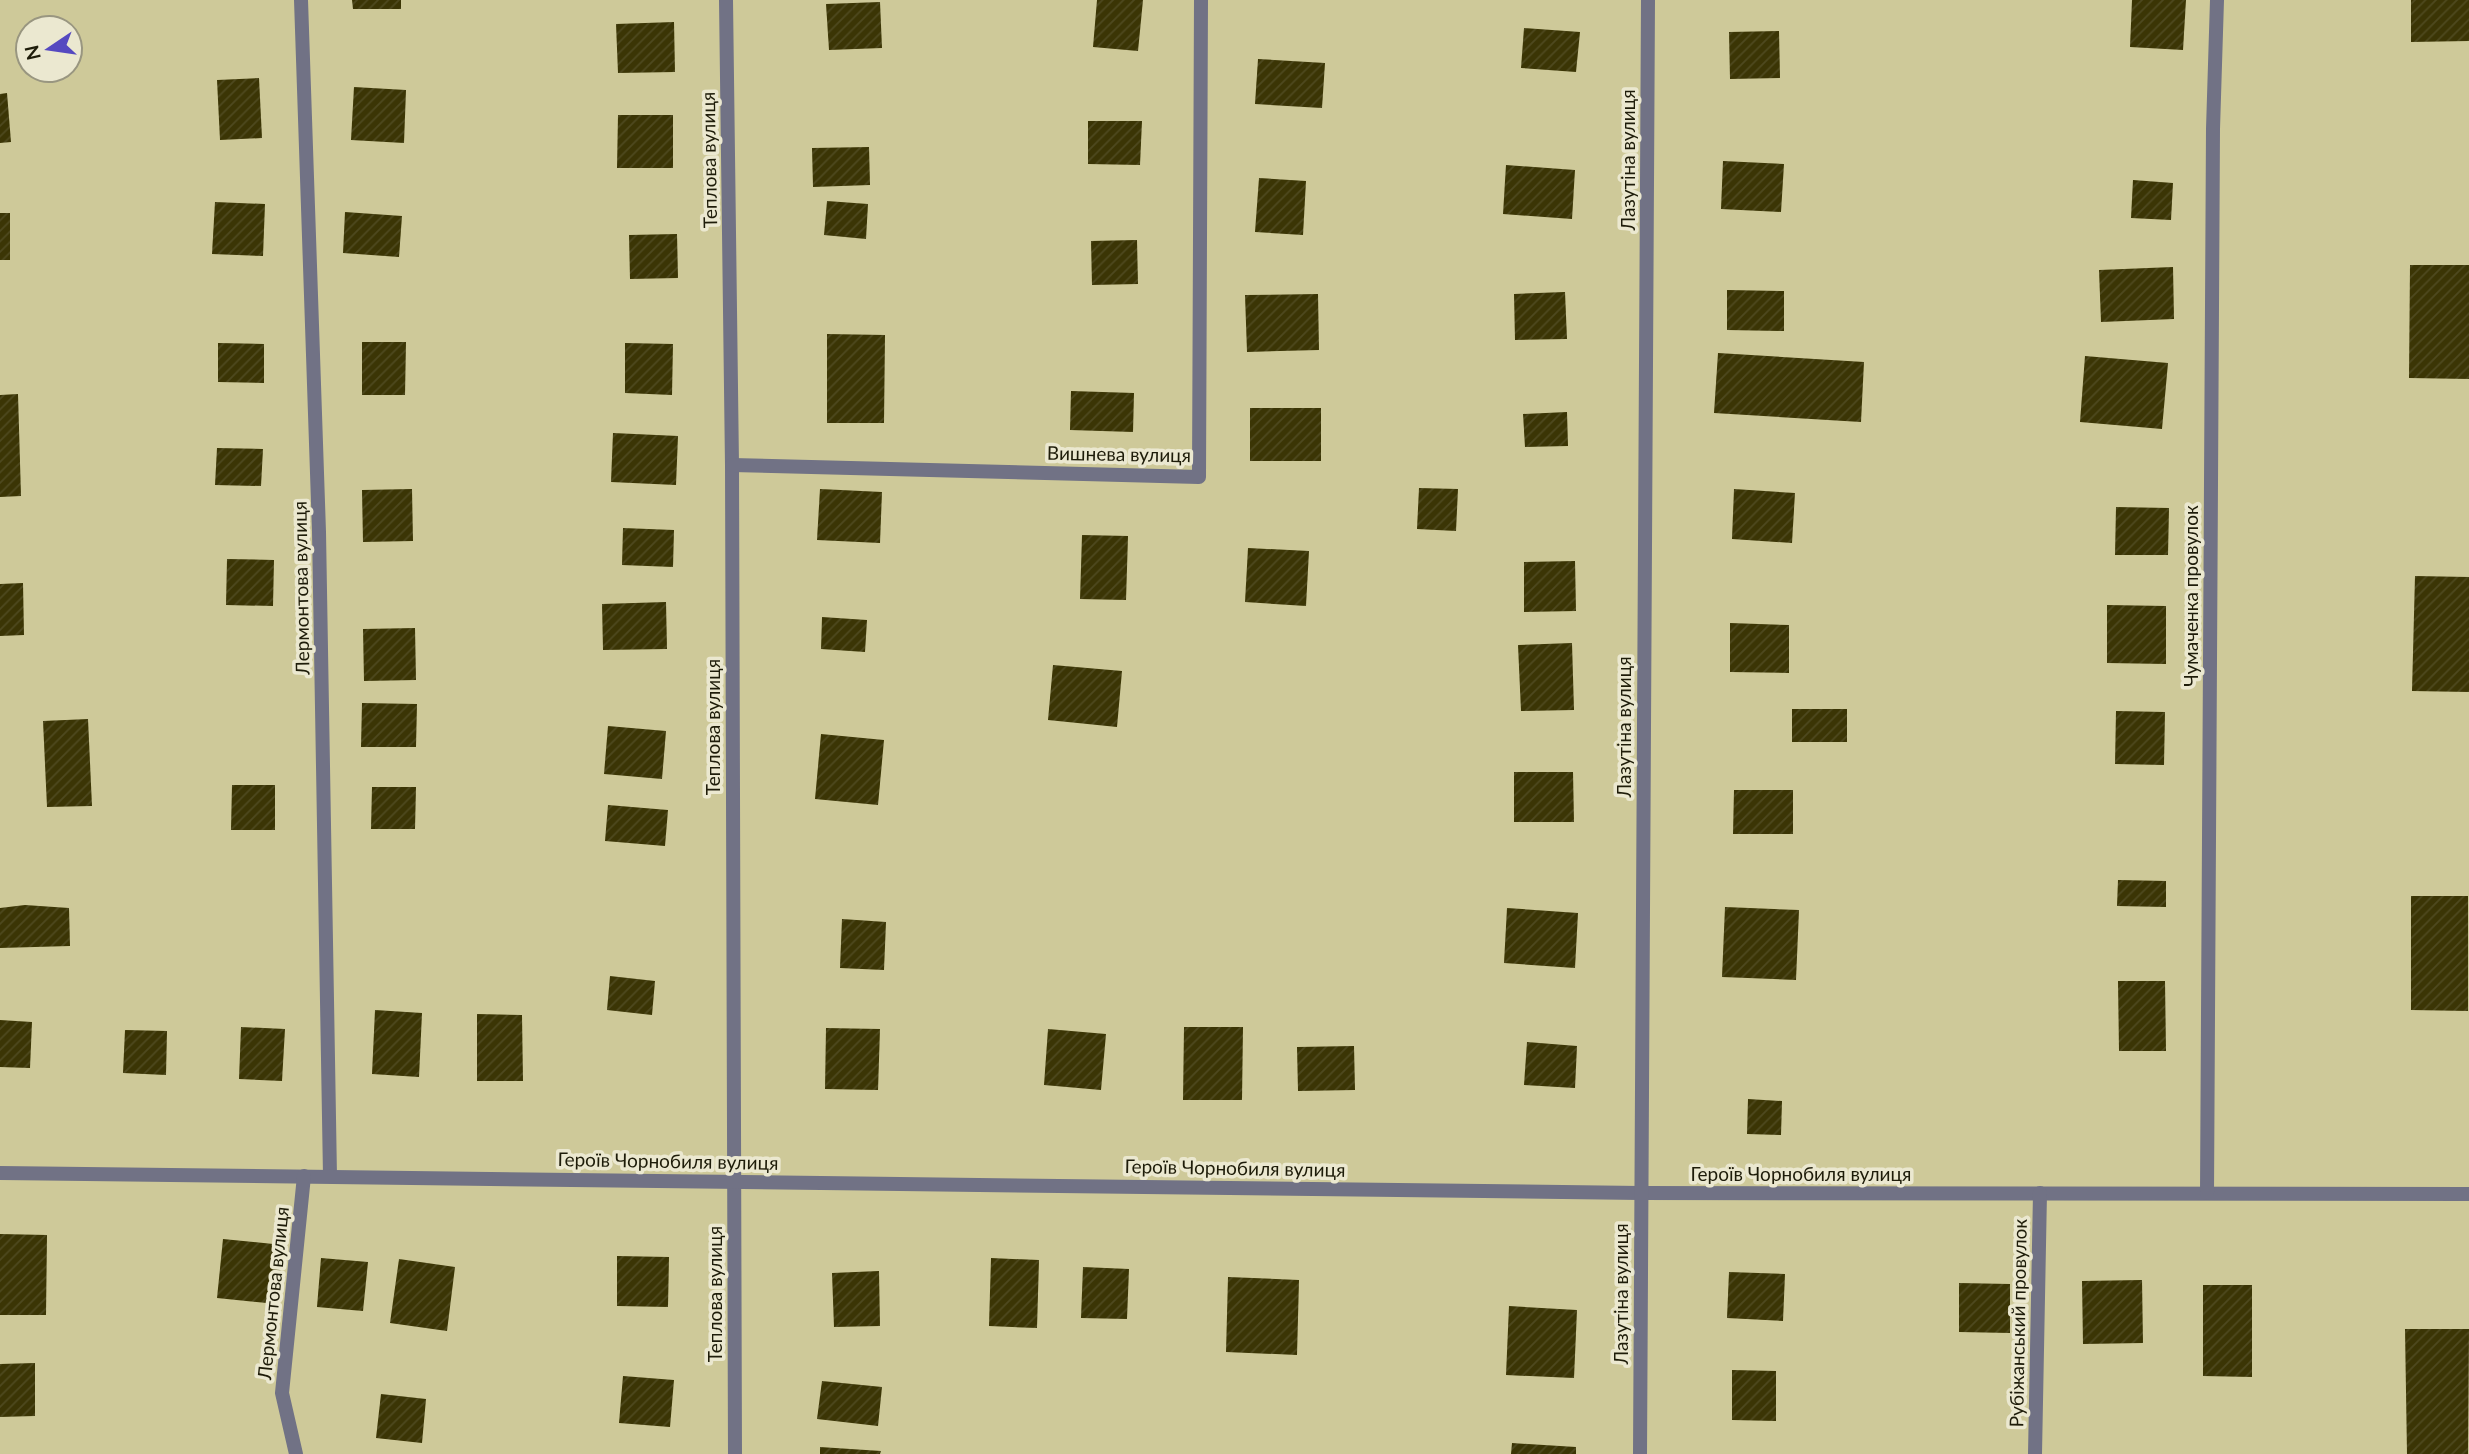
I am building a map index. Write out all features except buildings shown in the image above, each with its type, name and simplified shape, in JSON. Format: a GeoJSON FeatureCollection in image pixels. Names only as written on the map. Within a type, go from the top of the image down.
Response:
{"type":"FeatureCollection","features":[{"type":"Feature","properties":{"kind":"street","name":"Лермонтова вулиця"},"geometry":{"type":"LineString","coordinates":[[301,0],[319,531],[330,1176]]}},
{"type":"Feature","properties":{"kind":"street","name":"Теплова вулиця"},"geometry":{"type":"LineString","coordinates":[[726,0],[732,465],[735,1454]]}},
{"type":"Feature","properties":{"kind":"street","name":"Вишнева вулиця"},"geometry":{"type":"LineString","coordinates":[[732,465],[1199,477],[1200,0]]}},
{"type":"Feature","properties":{"kind":"street","name":"Лазутіна вулиця"},"geometry":{"type":"LineString","coordinates":[[1640,1454],[1648,0]]}},
{"type":"Feature","properties":{"kind":"street","name":"Чумаченка провулок"},"geometry":{"type":"LineString","coordinates":[[2207,1193],[2213,129],[2217,0]]}},
{"type":"Feature","properties":{"kind":"street","name":"Героїв Чорнобиля вулиця"},"geometry":{"type":"LineString","coordinates":[[0,1173],[1640,1193],[2469,1194]]}},
{"type":"Feature","properties":{"kind":"street","name":"Лермонтова вулиця"},"geometry":{"type":"LineString","coordinates":[[296,1454],[282,1393],[304,1176]]}},
{"type":"Feature","properties":{"kind":"street","name":"Рубіжанський провулок"},"geometry":{"type":"LineString","coordinates":[[2035,1454],[2040,1193]]}}]}
